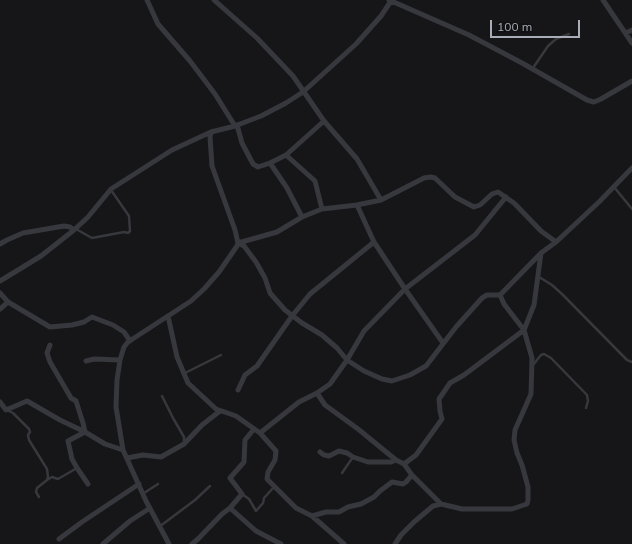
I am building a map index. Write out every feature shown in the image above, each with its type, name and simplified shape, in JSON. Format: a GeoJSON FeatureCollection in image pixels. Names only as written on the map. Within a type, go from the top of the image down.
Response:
{"type":"FeatureCollection","features":[{"type":"Feature","properties":{"kind":"street"},"geometry":{"type":"LineString","coordinates":[[147,0],[158,24],[190,61],[236,125],[242,143],[253,164],[258,167],[286,155],[324,121]]}},
{"type":"Feature","properties":{"kind":"street"},"geometry":{"type":"LineString","coordinates":[[214,0],[257,38],[292,76],[324,121],[357,159],[381,200]]}},
{"type":"Feature","properties":{"kind":"street"},"geometry":{"type":"LineString","coordinates":[[0,281],[41,256],[74,229],[88,217],[111,189],[172,150],[211,132],[261,116],[303,92],[356,44],[381,16],[390,0],[469,35],[587,100],[594,102],[632,81]]}},
{"type":"Feature","properties":{"kind":"street"},"geometry":{"type":"LineString","coordinates":[[603,0],[632,43]]}},
{"type":"Feature","properties":{"kind":"street"},"geometry":{"type":"LineString","coordinates":[[626,33],[632,30]]}},
{"type":"Feature","properties":{"kind":"street"},"geometry":{"type":"LineString","coordinates":[[169,544],[159,527],[123,450],[116,407],[117,380],[120,360],[124,347],[130,341],[191,301],[204,289],[236,250],[238,243],[235,230],[212,166],[211,132]]}},
{"type":"Feature","properties":{"kind":"street"},"geometry":{"type":"LineString","coordinates":[[286,155],[315,181],[322,209]]}},
{"type":"Feature","properties":{"kind":"street"},"geometry":{"type":"LineString","coordinates":[[270,163],[287,188],[302,217]]}},
{"type":"Feature","properties":{"kind":"street"},"geometry":{"type":"LineString","coordinates":[[238,243],[244,246],[256,262],[265,278],[270,293],[284,310],[322,335],[348,360],[364,371],[382,379],[392,381],[410,375],[426,366],[456,327],[482,298],[487,295],[500,295],[541,253],[556,242],[632,168]]}},
{"type":"Feature","properties":{"kind":"street"},"geometry":{"type":"LineString","coordinates":[[238,243],[277,232],[302,217],[322,209],[357,205],[381,200],[424,178],[431,177],[435,178],[455,197],[474,207],[480,205],[492,194],[498,192],[514,203],[542,231],[556,242]]}},
{"type":"Feature","properties":{"kind":"street"},"geometry":{"type":"LineString","coordinates":[[260,433],[299,402],[317,393],[330,384],[348,360],[364,331],[405,289],[475,235],[506,197]]}},
{"type":"Feature","properties":{"kind":"street"},"geometry":{"type":"LineString","coordinates":[[357,205],[374,242],[443,343]]}},
{"type":"Feature","properties":{"kind":"street"},"geometry":{"type":"LineString","coordinates":[[0,244],[23,233],[64,226],[74,229]]}},
{"type":"Feature","properties":{"kind":"street"},"geometry":{"type":"LineString","coordinates":[[238,390],[245,375],[257,366],[292,316],[310,294],[374,242]]}},
{"type":"Feature","properties":{"kind":"street"},"geometry":{"type":"LineString","coordinates":[[404,464],[416,456],[442,419],[439,399],[450,383],[464,375],[524,330],[534,305],[541,253]]}},
{"type":"Feature","properties":{"kind":"street"},"geometry":{"type":"LineString","coordinates":[[0,293],[8,302],[50,327],[72,325],[84,322],[92,317],[113,325],[124,332],[130,341]]}},
{"type":"Feature","properties":{"kind":"street"},"geometry":{"type":"LineString","coordinates":[[395,544],[401,535],[423,513],[433,506],[441,504],[462,509],[512,509],[526,504],[528,500],[528,487],[514,440],[516,430],[531,394],[532,358],[524,330],[504,304],[500,295]]}},
{"type":"Feature","properties":{"kind":"street"},"geometry":{"type":"LineString","coordinates":[[0,309],[8,302]]}},
{"type":"Feature","properties":{"kind":"street"},"geometry":{"type":"LineString","coordinates":[[168,316],[177,357],[188,383],[220,411],[236,416],[260,433],[276,451],[275,460],[267,479],[296,508],[312,516],[344,544]]}},
{"type":"Feature","properties":{"kind":"street"},"geometry":{"type":"LineString","coordinates":[[50,345],[47,353],[50,362],[71,398],[76,401],[85,432]]}},
{"type":"Feature","properties":{"kind":"street"},"geometry":{"type":"LineString","coordinates":[[86,361],[120,360]]}},
{"type":"Feature","properties":{"kind":"street"},"geometry":{"type":"LineString","coordinates":[[317,393],[325,405],[396,460],[404,464],[412,476],[441,504]]}},
{"type":"Feature","properties":{"kind":"street"},"geometry":{"type":"LineString","coordinates":[[0,402],[6,410],[27,401],[33,403],[60,420],[85,432],[104,444],[123,450]]}},
{"type":"Feature","properties":{"kind":"street"},"geometry":{"type":"LineString","coordinates":[[127,458],[143,455],[161,457],[184,444],[202,425],[220,411]]}},
{"type":"Feature","properties":{"kind":"street"},"geometry":{"type":"LineString","coordinates":[[192,544],[230,508],[242,494],[230,478],[244,462],[245,440],[254,429]]}},
{"type":"Feature","properties":{"kind":"street"},"geometry":{"type":"LineString","coordinates":[[85,432],[68,441],[72,459],[88,484]]}},
{"type":"Feature","properties":{"kind":"street"},"geometry":{"type":"LineString","coordinates":[[320,452],[329,456],[339,451],[368,462],[383,463],[396,460]]}},
{"type":"Feature","properties":{"kind":"street"},"geometry":{"type":"LineString","coordinates":[[312,516],[326,512],[339,512],[348,507],[361,504],[374,497],[392,482],[403,484],[412,476]]}},
{"type":"Feature","properties":{"kind":"street"},"geometry":{"type":"LineString","coordinates":[[59,539],[139,484]]}},
{"type":"Feature","properties":{"kind":"street"},"geometry":{"type":"LineString","coordinates":[[103,544],[130,521],[150,508]]}},
{"type":"Feature","properties":{"kind":"street"},"geometry":{"type":"LineString","coordinates":[[230,508],[256,530],[281,544]]}},
{"type":"Feature","properties":{"kind":"lane"},"geometry":{"type":"LineString","coordinates":[[532,69],[548,46],[556,39],[570,34]]}},
{"type":"Feature","properties":{"kind":"lane"},"geometry":{"type":"LineString","coordinates":[[613,187],[632,209]]}},
{"type":"Feature","properties":{"kind":"lane"},"geometry":{"type":"LineString","coordinates":[[74,229],[92,238],[119,233],[128,233],[130,231],[129,216],[111,189]]}},
{"type":"Feature","properties":{"kind":"lane"},"geometry":{"type":"LineString","coordinates":[[538,276],[562,294],[627,360],[632,362]]}},
{"type":"Feature","properties":{"kind":"lane"},"geometry":{"type":"LineString","coordinates":[[532,365],[541,355],[544,354],[551,358],[587,395],[588,401],[586,408]]}},
{"type":"Feature","properties":{"kind":"lane"},"geometry":{"type":"LineString","coordinates":[[183,374],[221,355]]}},
{"type":"Feature","properties":{"kind":"lane"},"geometry":{"type":"LineString","coordinates":[[162,396],[184,437],[184,444]]}},
{"type":"Feature","properties":{"kind":"lane"},"geometry":{"type":"LineString","coordinates":[[6,410],[13,413],[29,429],[29,440],[47,468],[47,480]]}},
{"type":"Feature","properties":{"kind":"lane"},"geometry":{"type":"LineString","coordinates":[[342,473],[352,457]]}},
{"type":"Feature","properties":{"kind":"lane"},"geometry":{"type":"LineString","coordinates":[[39,497],[36,492],[37,488],[47,480],[52,477],[58,479],[77,468]]}},
{"type":"Feature","properties":{"kind":"lane"},"geometry":{"type":"LineString","coordinates":[[143,494],[158,484]]}},
{"type":"Feature","properties":{"kind":"lane"},"geometry":{"type":"LineString","coordinates":[[159,527],[195,500],[210,486]]}},
{"type":"Feature","properties":{"kind":"lane"},"geometry":{"type":"LineString","coordinates":[[242,494],[249,500],[256,511],[274,486]]}}]}
